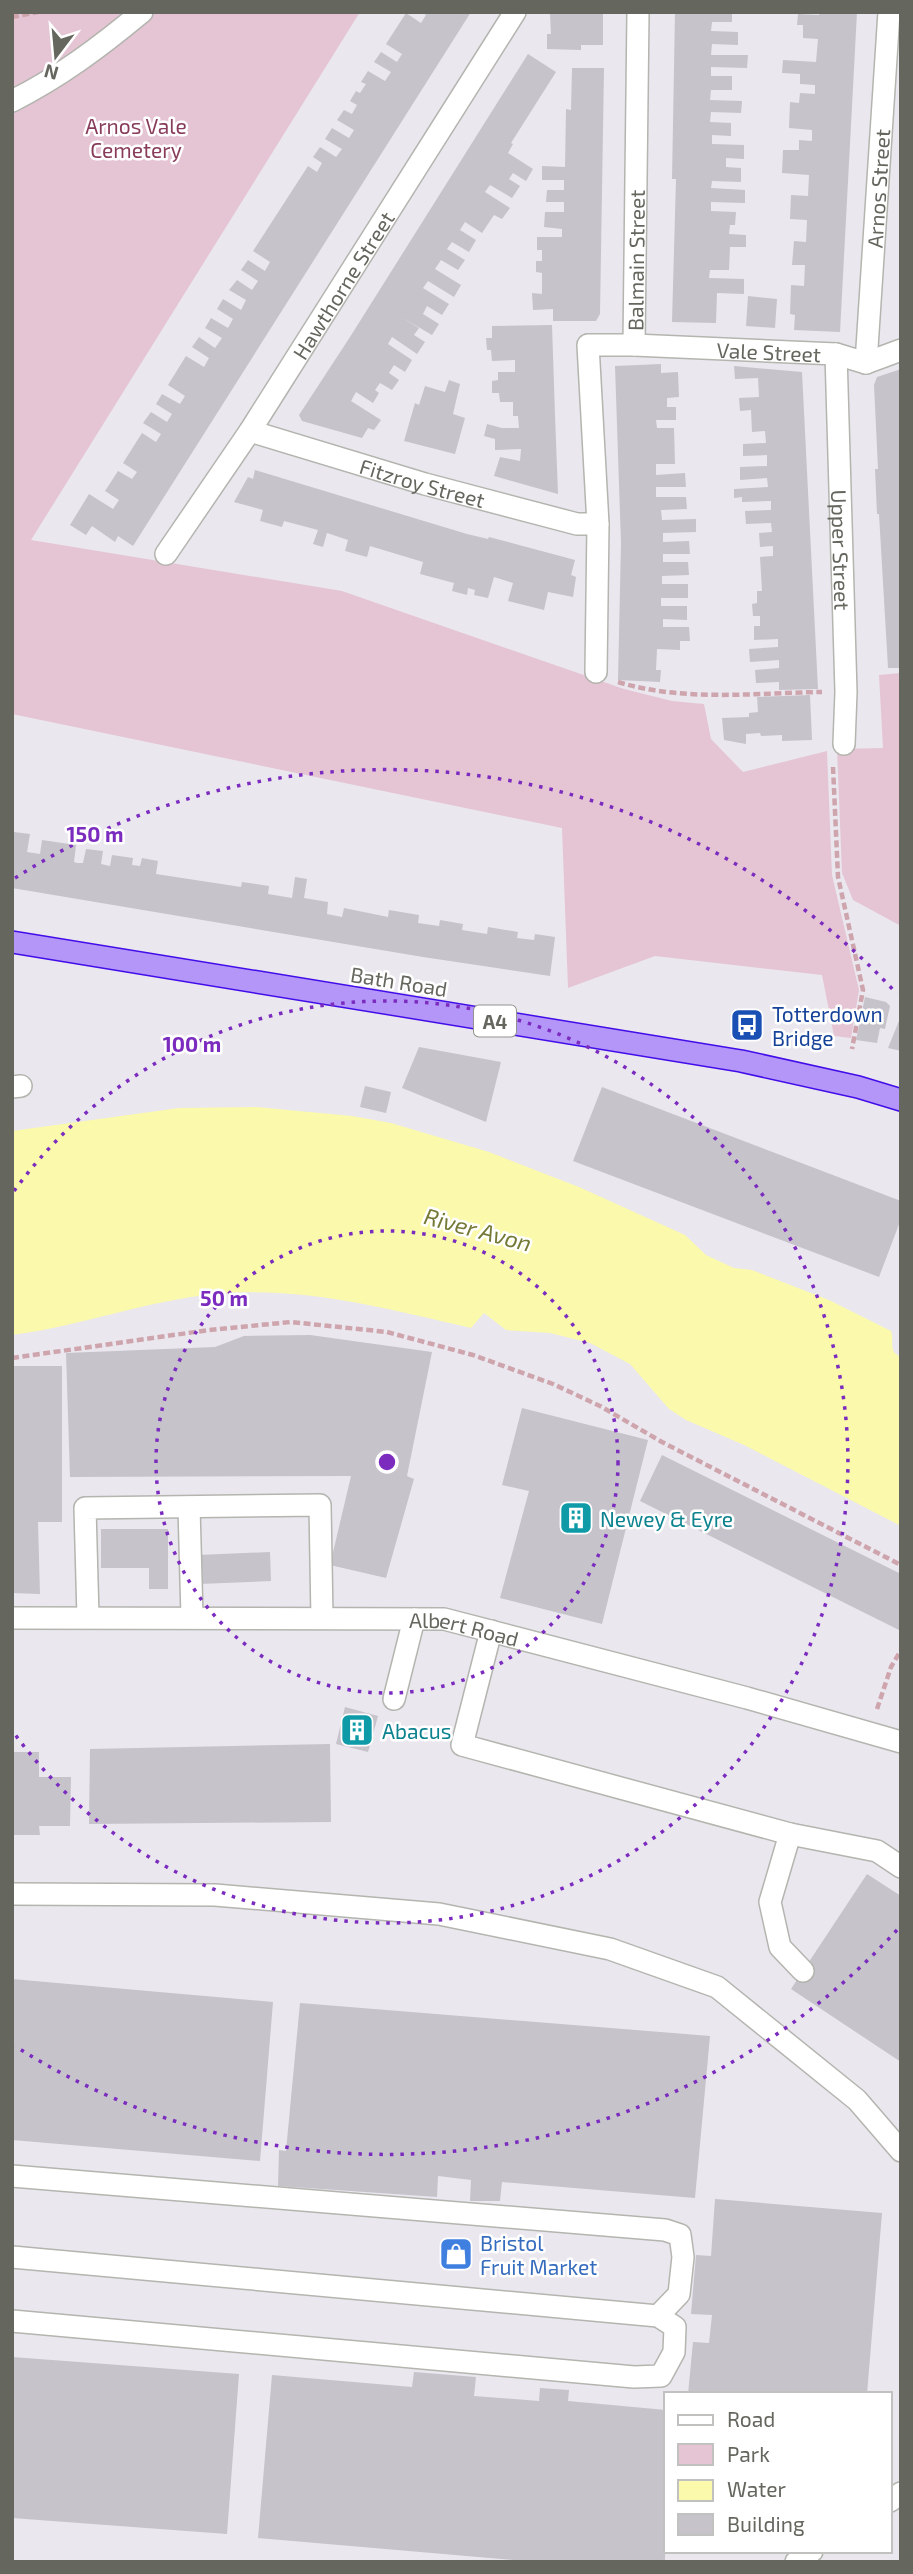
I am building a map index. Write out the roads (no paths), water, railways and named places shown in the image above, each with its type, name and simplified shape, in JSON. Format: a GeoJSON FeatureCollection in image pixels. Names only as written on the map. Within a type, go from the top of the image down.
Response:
{"type":"FeatureCollection","features":[{"type":"Feature","properties":{"kind":"highway","name":"Bath Road"},"geometry":{"type":"LineString","coordinates":[[12,942],[741,1061],[858,1087],[901,1100]]}},
{"type":"Feature","properties":{"kind":"street"},"geometry":{"type":"LineString","coordinates":[[12,101],[44,86],[98,49],[142,12]]}},
{"type":"Feature","properties":{"kind":"street","name":"Hawthorne Street"},"geometry":{"type":"LineString","coordinates":[[166,554],[250,431],[515,12]]}},
{"type":"Feature","properties":{"kind":"street","name":"Balmain Street"},"geometry":{"type":"LineString","coordinates":[[596,672],[598,524],[588,345],[634,345],[638,12]]}},
{"type":"Feature","properties":{"kind":"street","name":"Arnos Street"},"geometry":{"type":"LineString","coordinates":[[866,363],[889,12]]}},
{"type":"Feature","properties":{"kind":"street","name":"Vale Street"},"geometry":{"type":"LineString","coordinates":[[634,345],[836,354],[866,363]]}},
{"type":"Feature","properties":{"kind":"street"},"geometry":{"type":"LineString","coordinates":[[866,363],[901,349]]}},
{"type":"Feature","properties":{"kind":"street","name":"Upper Street"},"geometry":{"type":"LineString","coordinates":[[836,354],[846,692],[839,753]]}},
{"type":"Feature","properties":{"kind":"street","name":"Fitzroy Street"},"geometry":{"type":"LineString","coordinates":[[250,431],[425,484],[564,521],[598,524]]}},
{"type":"Feature","properties":{"kind":"street"},"geometry":{"type":"LineString","coordinates":[[88,1617],[85,1508],[320,1505],[322,1618]]}},
{"type":"Feature","properties":{"kind":"street"},"geometry":{"type":"LineString","coordinates":[[189,1507],[192,1617]]}},
{"type":"Feature","properties":{"kind":"street","name":"Albert Road"},"geometry":{"type":"LineString","coordinates":[[12,1618],[444,1619],[747,1698],[901,1742]]}},
{"type":"Feature","properties":{"kind":"street"},"geometry":{"type":"LineString","coordinates":[[394,1699],[414,1619]]}},
{"type":"Feature","properties":{"kind":"street"},"geometry":{"type":"LineString","coordinates":[[491,1631],[461,1745],[790,1834],[877,1851],[901,1867]]}},
{"type":"Feature","properties":{"kind":"street"},"geometry":{"type":"LineString","coordinates":[[790,1834],[771,1902],[780,1947],[803,1971]]}},
{"type":"Feature","properties":{"kind":"street"},"geometry":{"type":"LineString","coordinates":[[12,1894],[215,1895],[426,1913],[610,1949],[717,1987],[857,2099],[901,2151]]}},
{"type":"Feature","properties":{"kind":"street"},"geometry":{"type":"LineString","coordinates":[[12,2176],[665,2230],[680,2235],[680,2294],[658,2316]]}},
{"type":"Feature","properties":{"kind":"street"},"geometry":{"type":"LineString","coordinates":[[12,2257],[658,2316],[675,2327],[674,2352],[661,2376],[634,2377],[12,2321]]}},
{"type":"Feature","properties":{"kind":"water","name":"River Avon"},"geometry":{"type":"Polygon","coordinates":[[[256,1107],[352,1116],[391,1123],[489,1152],[579,1187],[685,1235],[706,1255],[734,1268],[752,1270],[829,1300],[891,1331],[894,1352],[901,1357],[901,1526],[744,1445],[686,1420],[669,1409],[630,1364],[590,1343],[550,1333],[506,1330],[484,1313],[471,1328],[345,1301],[249,1292],[191,1297],[12,1335],[12,1131],[179,1108],[256,1107]]]}},
{"type":"Feature","properties":{"kind":"place","name":"Totterdown Bridge"},"geometry":{"type":"Point","coordinates":[747,1025]}},
{"type":"Feature","properties":{"kind":"place","name":"Newey & Eyre"},"geometry":{"type":"Point","coordinates":[576,1518]}},
{"type":"Feature","properties":{"kind":"place","name":"Abacus"},"geometry":{"type":"Point","coordinates":[357,1730]}},
{"type":"Feature","properties":{"kind":"place","name":"Bristol Fruit Market"},"geometry":{"type":"Point","coordinates":[456,2254]}},
{"type":"Feature","properties":{"kind":"park label","name":"Arnos Vale Cemetery"},"geometry":{"type":"Point","coordinates":[136,137]}}]}
